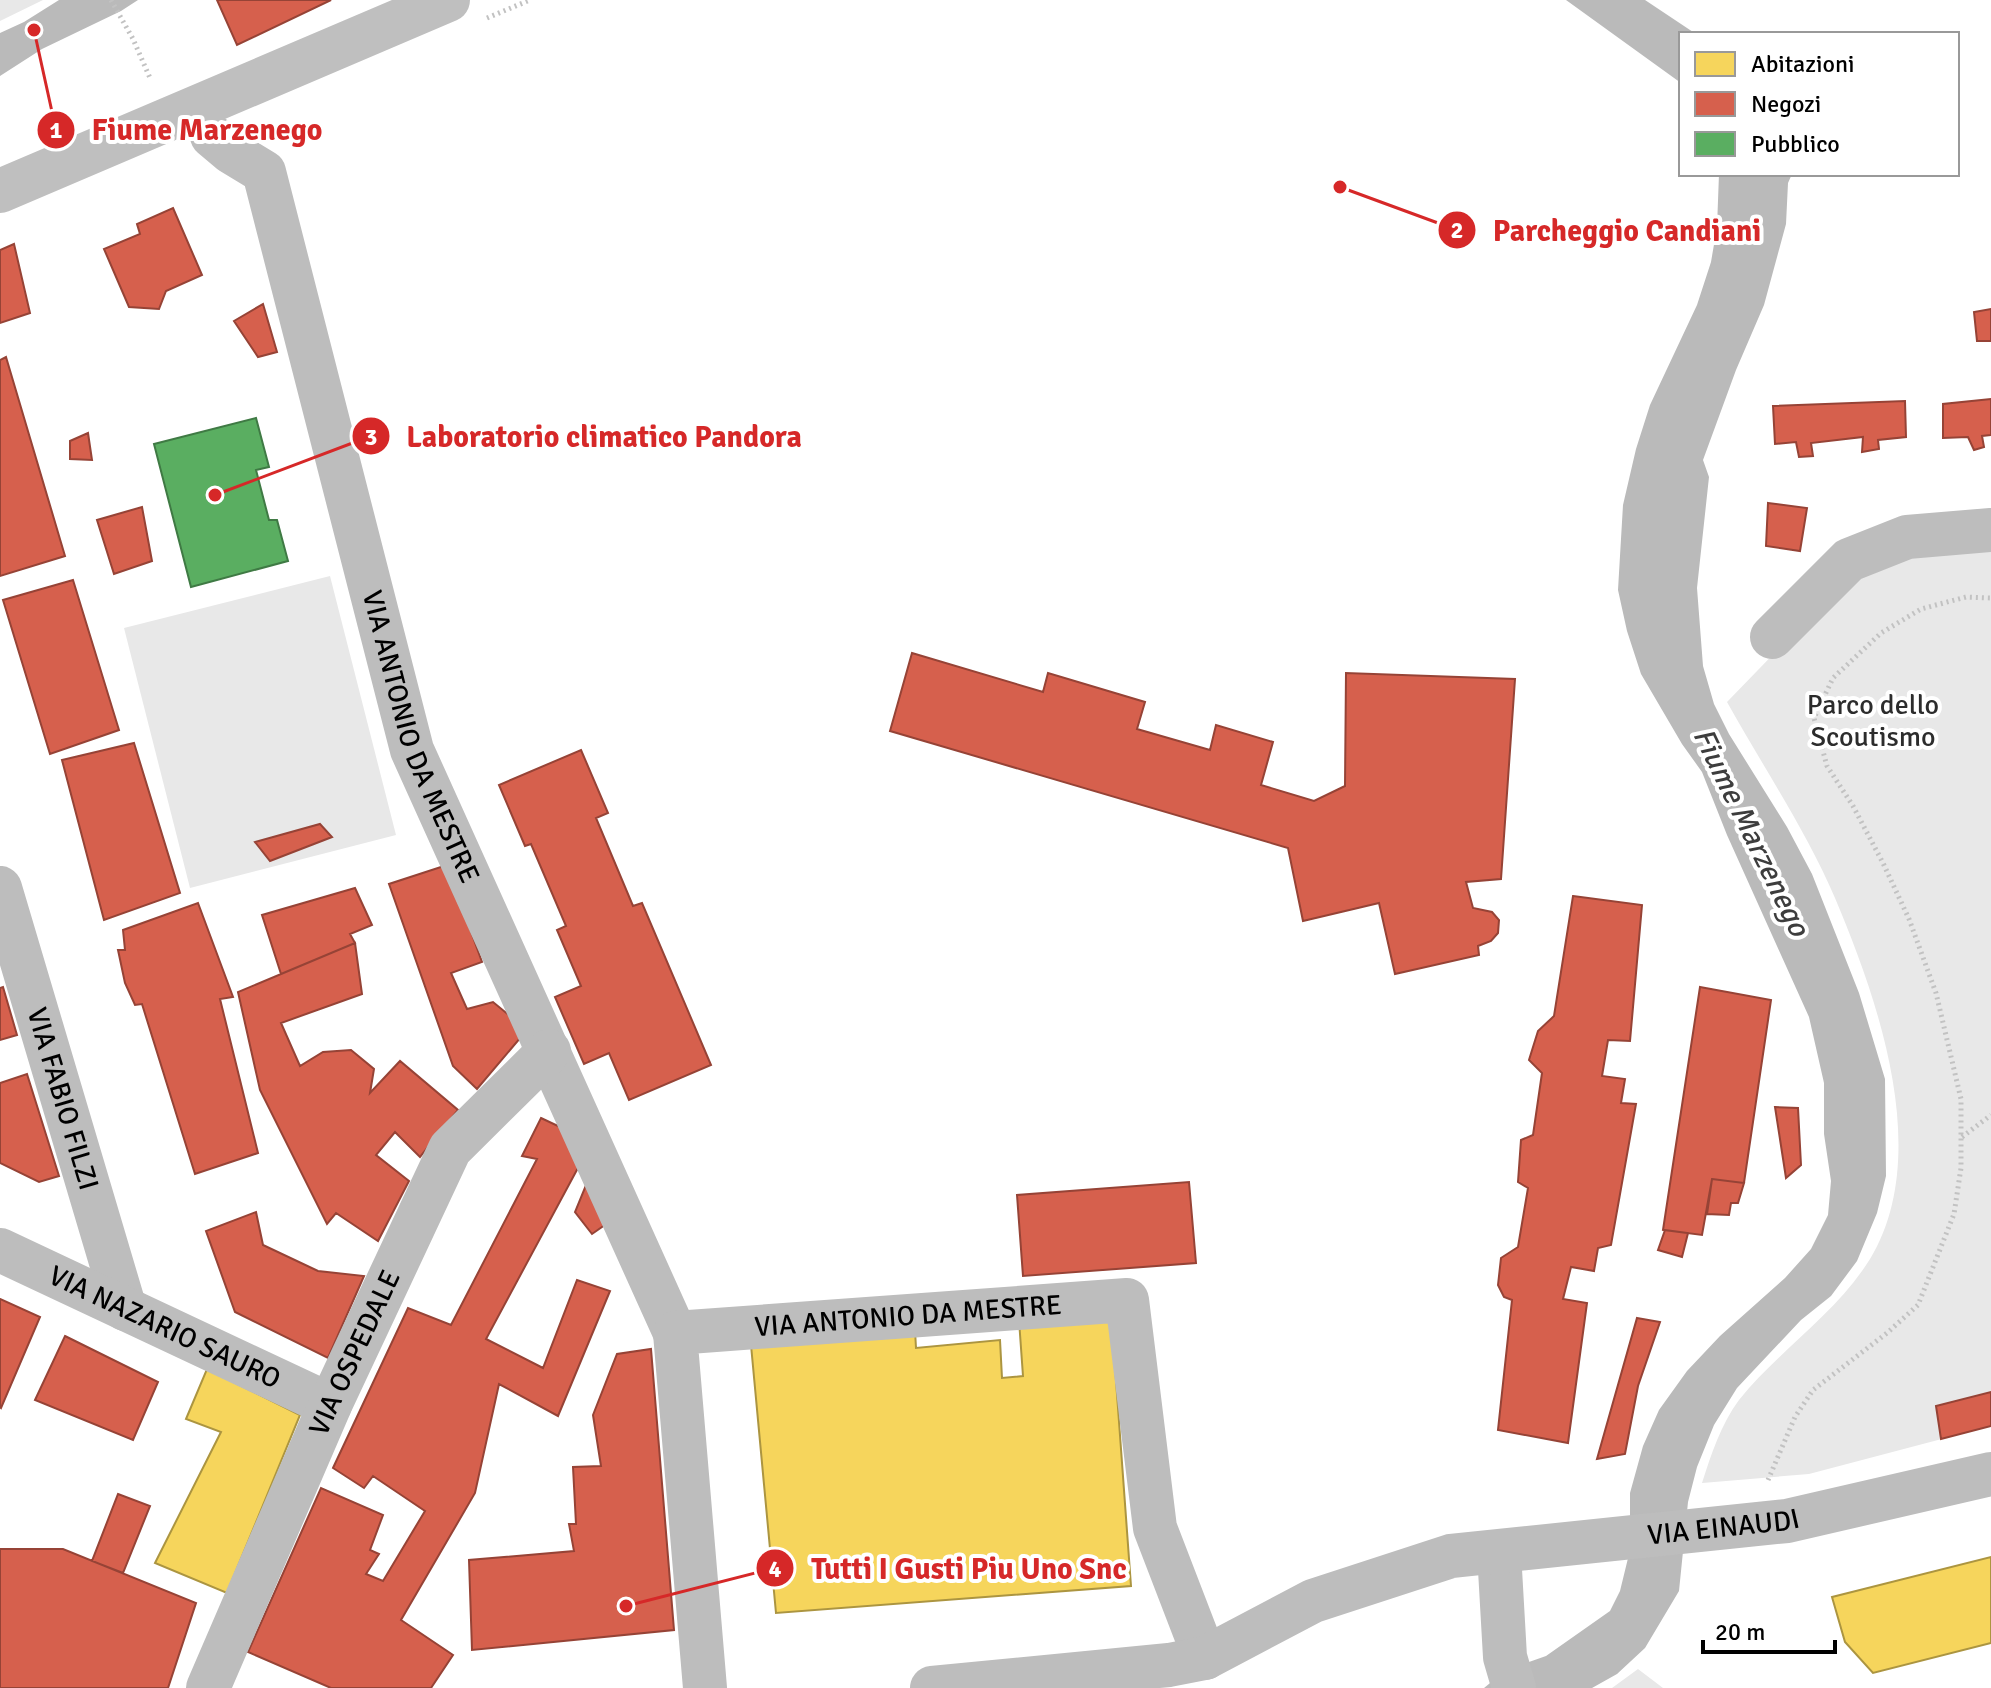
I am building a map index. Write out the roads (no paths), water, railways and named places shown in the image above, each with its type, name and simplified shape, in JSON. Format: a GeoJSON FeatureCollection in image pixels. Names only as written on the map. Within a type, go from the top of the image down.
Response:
{"type":"FeatureCollection","features":[{"type":"Feature","properties":{"kind":"street"},"geometry":{"type":"LineString","coordinates":[[0,191],[448,0]]}},
{"type":"Feature","properties":{"kind":"street","name":"VIA ANTONIO DA MESTRE"},"geometry":{"type":"LineString","coordinates":[[212,136],[264,172],[412,750],[675,1333],[1127,1300],[1155,1528],[1205,1658]]}},
{"type":"Feature","properties":{"kind":"street"},"geometry":{"type":"LineString","coordinates":[[1772,637],[1849,560],[1907,537],[1991,530]]}},
{"type":"Feature","properties":{"kind":"street","name":"VIA FABIO FILZI"},"geometry":{"type":"LineString","coordinates":[[0,888],[125,1309]]}},
{"type":"Feature","properties":{"kind":"street","name":"VIA OSPEDALE"},"geometry":{"type":"LineString","coordinates":[[208,1688],[318,1400],[450,1149],[549,1051]]}},
{"type":"Feature","properties":{"kind":"street","name":"VIA NAZARIO SAURO"},"geometry":{"type":"LineString","coordinates":[[0,1250],[318,1400]]}},
{"type":"Feature","properties":{"kind":"street"},"geometry":{"type":"LineString","coordinates":[[675,1333],[705,1688]]}},
{"type":"Feature","properties":{"kind":"street","name":"VIA EINAUDI"},"geometry":{"type":"LineString","coordinates":[[932,1688],[1169,1665],[1205,1658],[1313,1601],[1451,1556],[1787,1521],[1991,1474]]}},
{"type":"Feature","properties":{"kind":"street"},"geometry":{"type":"LineString","coordinates":[[1499,1552],[1510,1672]]}},
{"type":"Feature","properties":{"kind":"water"},"geometry":{"type":"Polygon","coordinates":[[[59,0],[138,0],[42,49],[0,76],[0,33],[59,0]]]}},
{"type":"Feature","properties":{"kind":"water"},"geometry":{"type":"Polygon","coordinates":[[[1566,0],[1645,0],[1693,32],[1679,32],[1679,82],[1566,0]]]}},
{"type":"Feature","properties":{"kind":"water"},"geometry":{"type":"Polygon","coordinates":[[[1719,176],[1791,176],[1786,224],[1764,305],[1703,460],[1709,477],[1697,588],[1703,666],[1714,704],[1729,734],[1787,827],[1812,874],[1859,993],[1885,1079],[1886,1176],[1877,1213],[1857,1261],[1831,1296],[1801,1320],[1737,1388],[1714,1425],[1697,1467],[1688,1502],[1679,1591],[1645,1648],[1617,1674],[1592,1688],[1484,1688],[1506,1670],[1546,1656],[1610,1611],[1620,1591],[1630,1550],[1630,1493],[1643,1446],[1659,1410],[1687,1371],[1720,1336],[1785,1278],[1811,1249],[1828,1215],[1831,1181],[1824,1134],[1824,1083],[1809,1017],[1702,772],[1641,674],[1618,590],[1623,505],[1636,449],[1650,405],[1697,305],[1711,262],[1717,227],[1719,176]]]}},
{"type":"Feature","properties":{"kind":"place","name":"Fiume Marzenego"},"geometry":{"type":"Point","coordinates":[34,30]}},
{"type":"Feature","properties":{"kind":"place","name":"Parcheggio Candiani"},"geometry":{"type":"Point","coordinates":[1340,187]}},
{"type":"Feature","properties":{"kind":"place","name":"Laboratorio climatico Pandora"},"geometry":{"type":"Point","coordinates":[215,495]}},
{"type":"Feature","properties":{"kind":"place","name":"Tutti I Gusti Piu Uno Snc"},"geometry":{"type":"Point","coordinates":[626,1606]}},
{"type":"Feature","properties":{"kind":"park label","name":"Parco dello Scoutismo"},"geometry":{"type":"Point","coordinates":[1873,721]}}]}
